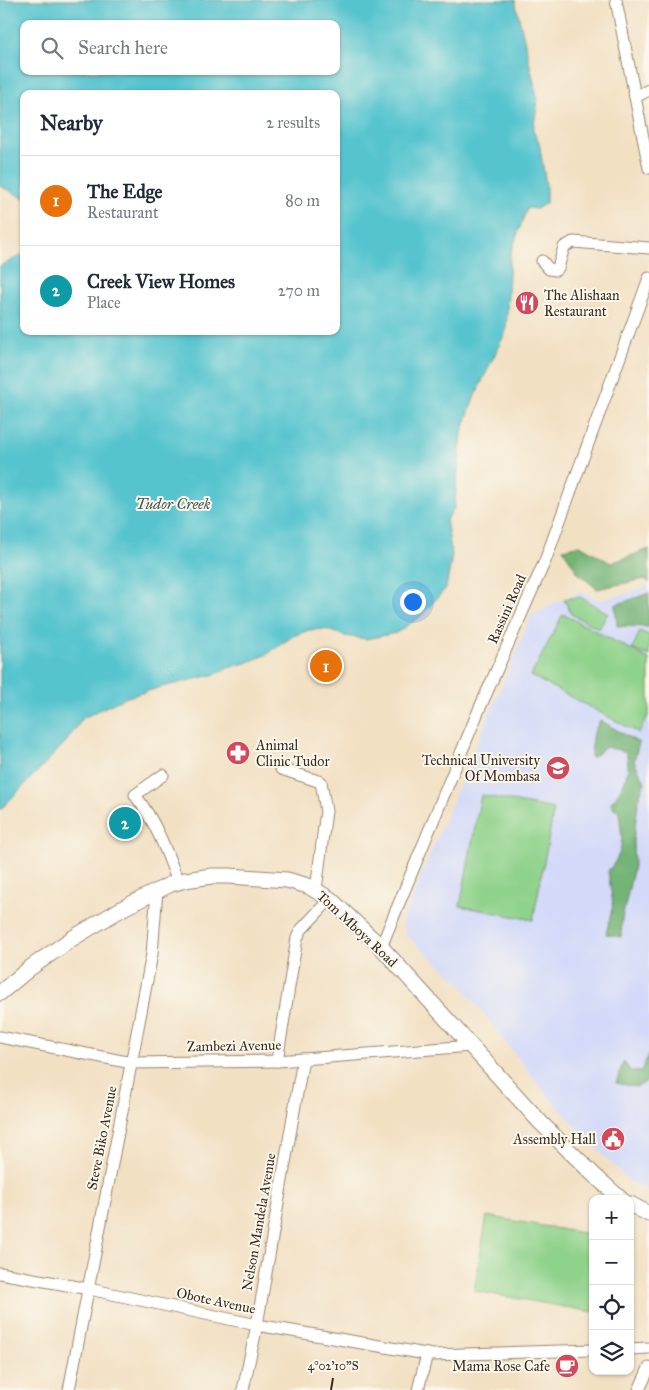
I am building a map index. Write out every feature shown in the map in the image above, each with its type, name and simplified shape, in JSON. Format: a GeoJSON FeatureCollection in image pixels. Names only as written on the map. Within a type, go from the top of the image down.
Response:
{"type":"FeatureCollection","features":[{"type":"Feature","properties":{"kind":"main road","name":"Tom Mboya Road"},"geometry":{"type":"LineString","coordinates":[[0,993],[30,968],[73,938],[123,908],[157,890],[178,882],[212,876],[245,876],[287,880],[308,886],[330,899],[381,947],[541,1123],[617,1195]]}},
{"type":"Feature","properties":{"kind":"main road"},"geometry":{"type":"LineString","coordinates":[[634,1206],[649,1214]]}},
{"type":"Feature","properties":{"kind":"street"},"geometry":{"type":"LineString","coordinates":[[616,0],[649,168]]}},
{"type":"Feature","properties":{"kind":"street"},"geometry":{"type":"LineString","coordinates":[[634,97],[649,90]]}},
{"type":"Feature","properties":{"kind":"street"},"geometry":{"type":"LineString","coordinates":[[542,261],[549,268],[556,270],[564,247],[573,242],[649,248]]}},
{"type":"Feature","properties":{"kind":"street","name":"Rassini Road"},"geometry":{"type":"LineString","coordinates":[[381,947],[478,712],[545,561],[649,278]]}},
{"type":"Feature","properties":{"kind":"street"},"geometry":{"type":"LineString","coordinates":[[281,769],[321,782],[326,811],[316,890]]}},
{"type":"Feature","properties":{"kind":"street"},"geometry":{"type":"LineString","coordinates":[[163,774],[134,795],[158,829],[178,882]]}},
{"type":"Feature","properties":{"kind":"street","name":"Steve Biko Avenue"},"geometry":{"type":"LineString","coordinates":[[69,1390],[152,954],[157,890]]}},
{"type":"Feature","properties":{"kind":"street"},"geometry":{"type":"LineString","coordinates":[[277,1061],[297,938],[301,930],[330,899]]}},
{"type":"Feature","properties":{"kind":"street","name":"Zambezi Avenue"},"geometry":{"type":"LineString","coordinates":[[0,1037],[132,1064],[277,1061],[471,1046]]}},
{"type":"Feature","properties":{"kind":"street","name":"Nelson Mandela Avenue"},"geometry":{"type":"LineString","coordinates":[[244,1390],[303,1059]]}},
{"type":"Feature","properties":{"kind":"street","name":"Obote Avenue"},"geometry":{"type":"LineString","coordinates":[[0,1273],[89,1289],[257,1325],[432,1355],[589,1350]]}},
{"type":"Feature","properties":{"kind":"street"},"geometry":{"type":"LineString","coordinates":[[634,1348],[649,1348]]}},
{"type":"Feature","properties":{"kind":"street"},"geometry":{"type":"LineString","coordinates":[[418,1390],[426,1354]]}},
{"type":"Feature","properties":{"kind":"street"},"geometry":{"type":"LineString","coordinates":[[639,1390],[649,1368]]}},
{"type":"Feature","properties":{"kind":"shaded area","name":"Technical University Of Mombasa"},"geometry":{"type":"Polygon","coordinates":[[[649,584],[649,1191],[629,1181],[586,1138],[543,1090],[458,981],[405,934],[402,921],[531,616],[550,605],[580,592],[601,600],[643,588],[649,584]]]}},
{"type":"Feature","properties":{"kind":"green space"},"geometry":{"type":"Polygon","coordinates":[[[580,545],[611,563],[649,549],[649,583],[645,579],[597,589],[578,573],[563,549],[580,545]]]}},
{"type":"Feature","properties":{"kind":"green space"},"geometry":{"type":"Polygon","coordinates":[[[649,593],[649,627],[617,626],[615,605],[649,593]]]}},
{"type":"Feature","properties":{"kind":"green space"},"geometry":{"type":"Polygon","coordinates":[[[580,597],[608,613],[599,629],[571,614],[564,599],[580,597]]]}},
{"type":"Feature","properties":{"kind":"green space"},"geometry":{"type":"Polygon","coordinates":[[[563,614],[649,659],[649,714],[639,733],[531,676],[563,614]]]}},
{"type":"Feature","properties":{"kind":"green space"},"geometry":{"type":"Polygon","coordinates":[[[640,631],[649,635],[649,656],[632,649],[640,631]]]}},
{"type":"Feature","properties":{"kind":"green space"},"geometry":{"type":"Polygon","coordinates":[[[600,720],[639,743],[634,761],[645,782],[639,797],[633,841],[634,866],[622,919],[621,937],[606,934],[613,905],[608,871],[618,857],[622,837],[619,813],[610,804],[625,780],[628,760],[626,752],[606,747],[591,758],[592,737],[600,720]]]}},
{"type":"Feature","properties":{"kind":"green space"},"geometry":{"type":"Polygon","coordinates":[[[481,795],[554,809],[533,920],[460,906],[481,795]]]}},
{"type":"Feature","properties":{"kind":"green space"},"geometry":{"type":"Polygon","coordinates":[[[649,1054],[649,1081],[636,1087],[616,1083],[624,1061],[630,1071],[641,1071],[649,1054]]]}},
{"type":"Feature","properties":{"kind":"green space"},"geometry":{"type":"Polygon","coordinates":[[[487,1216],[589,1234],[589,1311],[474,1291],[487,1216]]]}},
{"type":"Feature","properties":{"kind":"water","name":"Tudor Creek"},"geometry":{"type":"Polygon","coordinates":[[[0,0],[515,0],[538,100],[533,131],[539,142],[546,185],[546,203],[537,209],[527,208],[510,255],[506,331],[473,400],[462,433],[454,508],[446,520],[452,555],[446,588],[420,617],[396,633],[366,639],[345,636],[325,629],[309,630],[293,636],[266,655],[246,663],[228,668],[216,674],[124,698],[83,718],[65,743],[0,810],[0,266],[20,256],[20,335],[340,335],[340,90],[20,90],[20,196],[0,186],[0,0]]]}},
{"type":"Feature","properties":{"kind":"place","name":"The Alishaan Restaurant"},"geometry":{"type":"Point","coordinates":[527,303]}},
{"type":"Feature","properties":{"kind":"place","name":"The Edge"},"geometry":{"type":"Point","coordinates":[326,666]}},
{"type":"Feature","properties":{"kind":"place","name":"Animal Clinic Tudor"},"geometry":{"type":"Point","coordinates":[238,753]}},
{"type":"Feature","properties":{"kind":"place","name":"Technical University Of Mombasa"},"geometry":{"type":"Point","coordinates":[558,768]}},
{"type":"Feature","properties":{"kind":"place","name":"Creek View Homes"},"geometry":{"type":"Point","coordinates":[125,823]}},
{"type":"Feature","properties":{"kind":"place","name":"Assembly Hall"},"geometry":{"type":"Point","coordinates":[613,1139]}},
{"type":"Feature","properties":{"kind":"place","name":"Mama Rose Cafe"},"geometry":{"type":"Point","coordinates":[567,1366]}}]}
